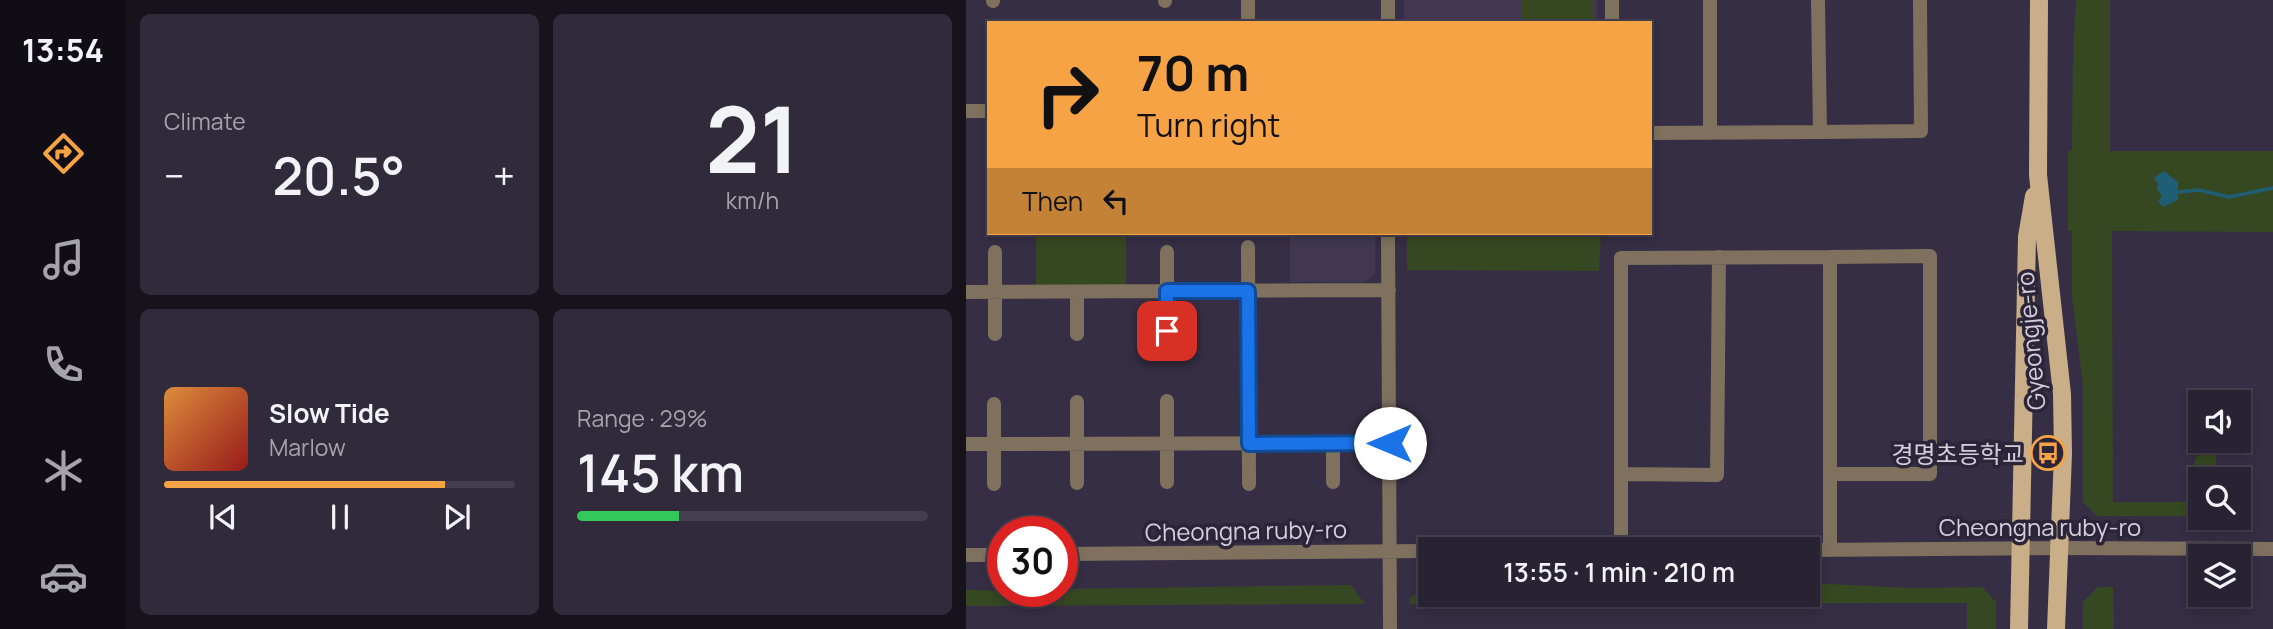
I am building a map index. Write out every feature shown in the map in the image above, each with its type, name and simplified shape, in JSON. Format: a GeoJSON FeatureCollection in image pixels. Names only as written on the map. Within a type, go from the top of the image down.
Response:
{"type":"FeatureCollection","features":[{"type":"Feature","properties":{"kind":"main road","name":"Gyeongje-ro"},"geometry":{"type":"LineString","coordinates":[[2039,0],[2038,175],[2062,394],[2063,454],[2056,629]]}},
{"type":"Feature","properties":{"kind":"main road","name":"Gyeongje-ro"},"geometry":{"type":"LineString","coordinates":[[2017,629],[2027,237],[2038,175]]}},
{"type":"Feature","properties":{"kind":"street"},"geometry":{"type":"LineString","coordinates":[[1248,0],[1248,21]]}},
{"type":"Feature","properties":{"kind":"street"},"geometry":{"type":"LineString","coordinates":[[1388,0],[1388,21]]}},
{"type":"Feature","properties":{"kind":"street"},"geometry":{"type":"LineString","coordinates":[[1612,0],[1612,21]]}},
{"type":"Feature","properties":{"kind":"street"},"geometry":{"type":"LineString","coordinates":[[1710,0],[1710,132]]}},
{"type":"Feature","properties":{"kind":"street"},"geometry":{"type":"LineString","coordinates":[[1818,0],[1819,132]]}},
{"type":"Feature","properties":{"kind":"street"},"geometry":{"type":"LineString","coordinates":[[1652,133],[1921,131],[1920,0]]}},
{"type":"Feature","properties":{"kind":"street"},"geometry":{"type":"LineString","coordinates":[[966,111],[987,111]]}},
{"type":"Feature","properties":{"kind":"street"},"geometry":{"type":"LineString","coordinates":[[1388,235],[1390,629]]}},
{"type":"Feature","properties":{"kind":"street"},"geometry":{"type":"LineString","coordinates":[[1248,247],[1249,484]]}},
{"type":"Feature","properties":{"kind":"street"},"geometry":{"type":"LineString","coordinates":[[995,252],[995,334]]}},
{"type":"Feature","properties":{"kind":"street"},"geometry":{"type":"LineString","coordinates":[[1167,252],[1167,331]]}},
{"type":"Feature","properties":{"kind":"street"},"geometry":{"type":"LineString","coordinates":[[1621,537],[1621,258],[1930,256],[1930,474],[1829,474]]}},
{"type":"Feature","properties":{"kind":"street"},"geometry":{"type":"LineString","coordinates":[[1621,474],[1717,475],[1719,257]]}},
{"type":"Feature","properties":{"kind":"street"},"geometry":{"type":"LineString","coordinates":[[1830,257],[1830,550]]}},
{"type":"Feature","properties":{"kind":"street"},"geometry":{"type":"LineString","coordinates":[[966,292],[1388,290]]}},
{"type":"Feature","properties":{"kind":"street"},"geometry":{"type":"LineString","coordinates":[[1077,292],[1077,334]]}},
{"type":"Feature","properties":{"kind":"street"},"geometry":{"type":"LineString","coordinates":[[1077,401],[1077,483]]}},
{"type":"Feature","properties":{"kind":"street"},"geometry":{"type":"LineString","coordinates":[[1167,401],[1167,482]]}},
{"type":"Feature","properties":{"kind":"street"},"geometry":{"type":"LineString","coordinates":[[994,404],[994,484]]}},
{"type":"Feature","properties":{"kind":"street"},"geometry":{"type":"LineString","coordinates":[[1333,443],[1333,482]]}},
{"type":"Feature","properties":{"kind":"street"},"geometry":{"type":"LineString","coordinates":[[966,444],[1390,443]]}},
{"type":"Feature","properties":{"kind":"street","name":"Cheongna ruby-ro"},"geometry":{"type":"LineString","coordinates":[[1820,550],[2273,549]]}},
{"type":"Feature","properties":{"kind":"street","name":"Cheongna ruby-ro"},"geometry":{"type":"LineString","coordinates":[[1078,554],[1418,551]]}},
{"type":"Feature","properties":{"kind":"street"},"geometry":{"type":"LineString","coordinates":[[966,555],[987,555]]}},
{"type":"Feature","properties":{"kind":"shaded area"},"geometry":{"type":"Polygon","coordinates":[[[1404,0],[1597,0],[1597,21],[1404,21],[1404,0]]]}},
{"type":"Feature","properties":{"kind":"shaded area"},"geometry":{"type":"Polygon","coordinates":[[[1290,235],[1375,235],[1375,274],[1365,282],[1290,282],[1290,235]]]}},
{"type":"Feature","properties":{"kind":"green space"},"geometry":{"type":"Polygon","coordinates":[[[1521,0],[1593,0],[1593,21],[1521,21],[1521,0]]]}},
{"type":"Feature","properties":{"kind":"green space"},"geometry":{"type":"Polygon","coordinates":[[[2076,0],[2110,0],[2110,151],[2273,151],[2273,232],[2112,231],[2113,502],[2188,502],[2188,516],[2097,516],[2083,502],[2083,386],[2072,296],[2072,231],[2068,231],[2068,151],[2072,150],[2076,0]]]}},
{"type":"Feature","properties":{"kind":"green space"},"geometry":{"type":"Polygon","coordinates":[[[1036,235],[1126,235],[1126,285],[1036,285],[1036,235]]]}},
{"type":"Feature","properties":{"kind":"green space"},"geometry":{"type":"Polygon","coordinates":[[[1407,235],[1601,235],[1599,271],[1407,270],[1407,235]]]}},
{"type":"Feature","properties":{"kind":"green space"},"geometry":{"type":"Polygon","coordinates":[[[2198,453],[2216,453],[2216,467],[2194,467],[2198,453]]]}},
{"type":"Feature","properties":{"kind":"green space"},"geometry":{"type":"Polygon","coordinates":[[[1820,584],[1910,588],[1982,587],[1996,602],[1996,629],[1967,629],[1967,603],[1820,603],[1820,584]]]}},
{"type":"Feature","properties":{"kind":"green space"},"geometry":{"type":"Polygon","coordinates":[[[1351,585],[1365,604],[1078,605],[1078,589],[1351,585]]]}},
{"type":"Feature","properties":{"kind":"green space"},"geometry":{"type":"Polygon","coordinates":[[[2098,587],[2113,587],[2114,629],[2083,629],[2083,602],[2098,587]]]}},
{"type":"Feature","properties":{"kind":"green space"},"geometry":{"type":"Polygon","coordinates":[[[966,590],[987,590],[987,606],[966,606],[966,590]]]}},
{"type":"Feature","properties":{"kind":"green space"},"geometry":{"type":"Polygon","coordinates":[[[1418,592],[1418,604],[1409,604],[1409,599],[1418,592]]]}},
{"type":"Feature","properties":{"kind":"water"},"geometry":{"type":"Polygon","coordinates":[[[2164,171],[2178,182],[2178,200],[2163,207],[2158,201],[2162,195],[2154,178],[2164,171]]]}},
{"type":"Feature","properties":{"kind":"waterway"},"geometry":{"type":"LineString","coordinates":[[2178,192],[2199,190],[2229,197],[2273,188]]}},
{"type":"Feature","properties":{"kind":"place","name":"경명초등학교"},"geometry":{"type":"Point","coordinates":[2048,453]}},
{"type":"Feature","properties":{"kind":"route"},"geometry":{"type":"LineString","coordinates":[[1167,331],[1167,291],[1248,291],[1249,444],[1390,443]]}}]}
